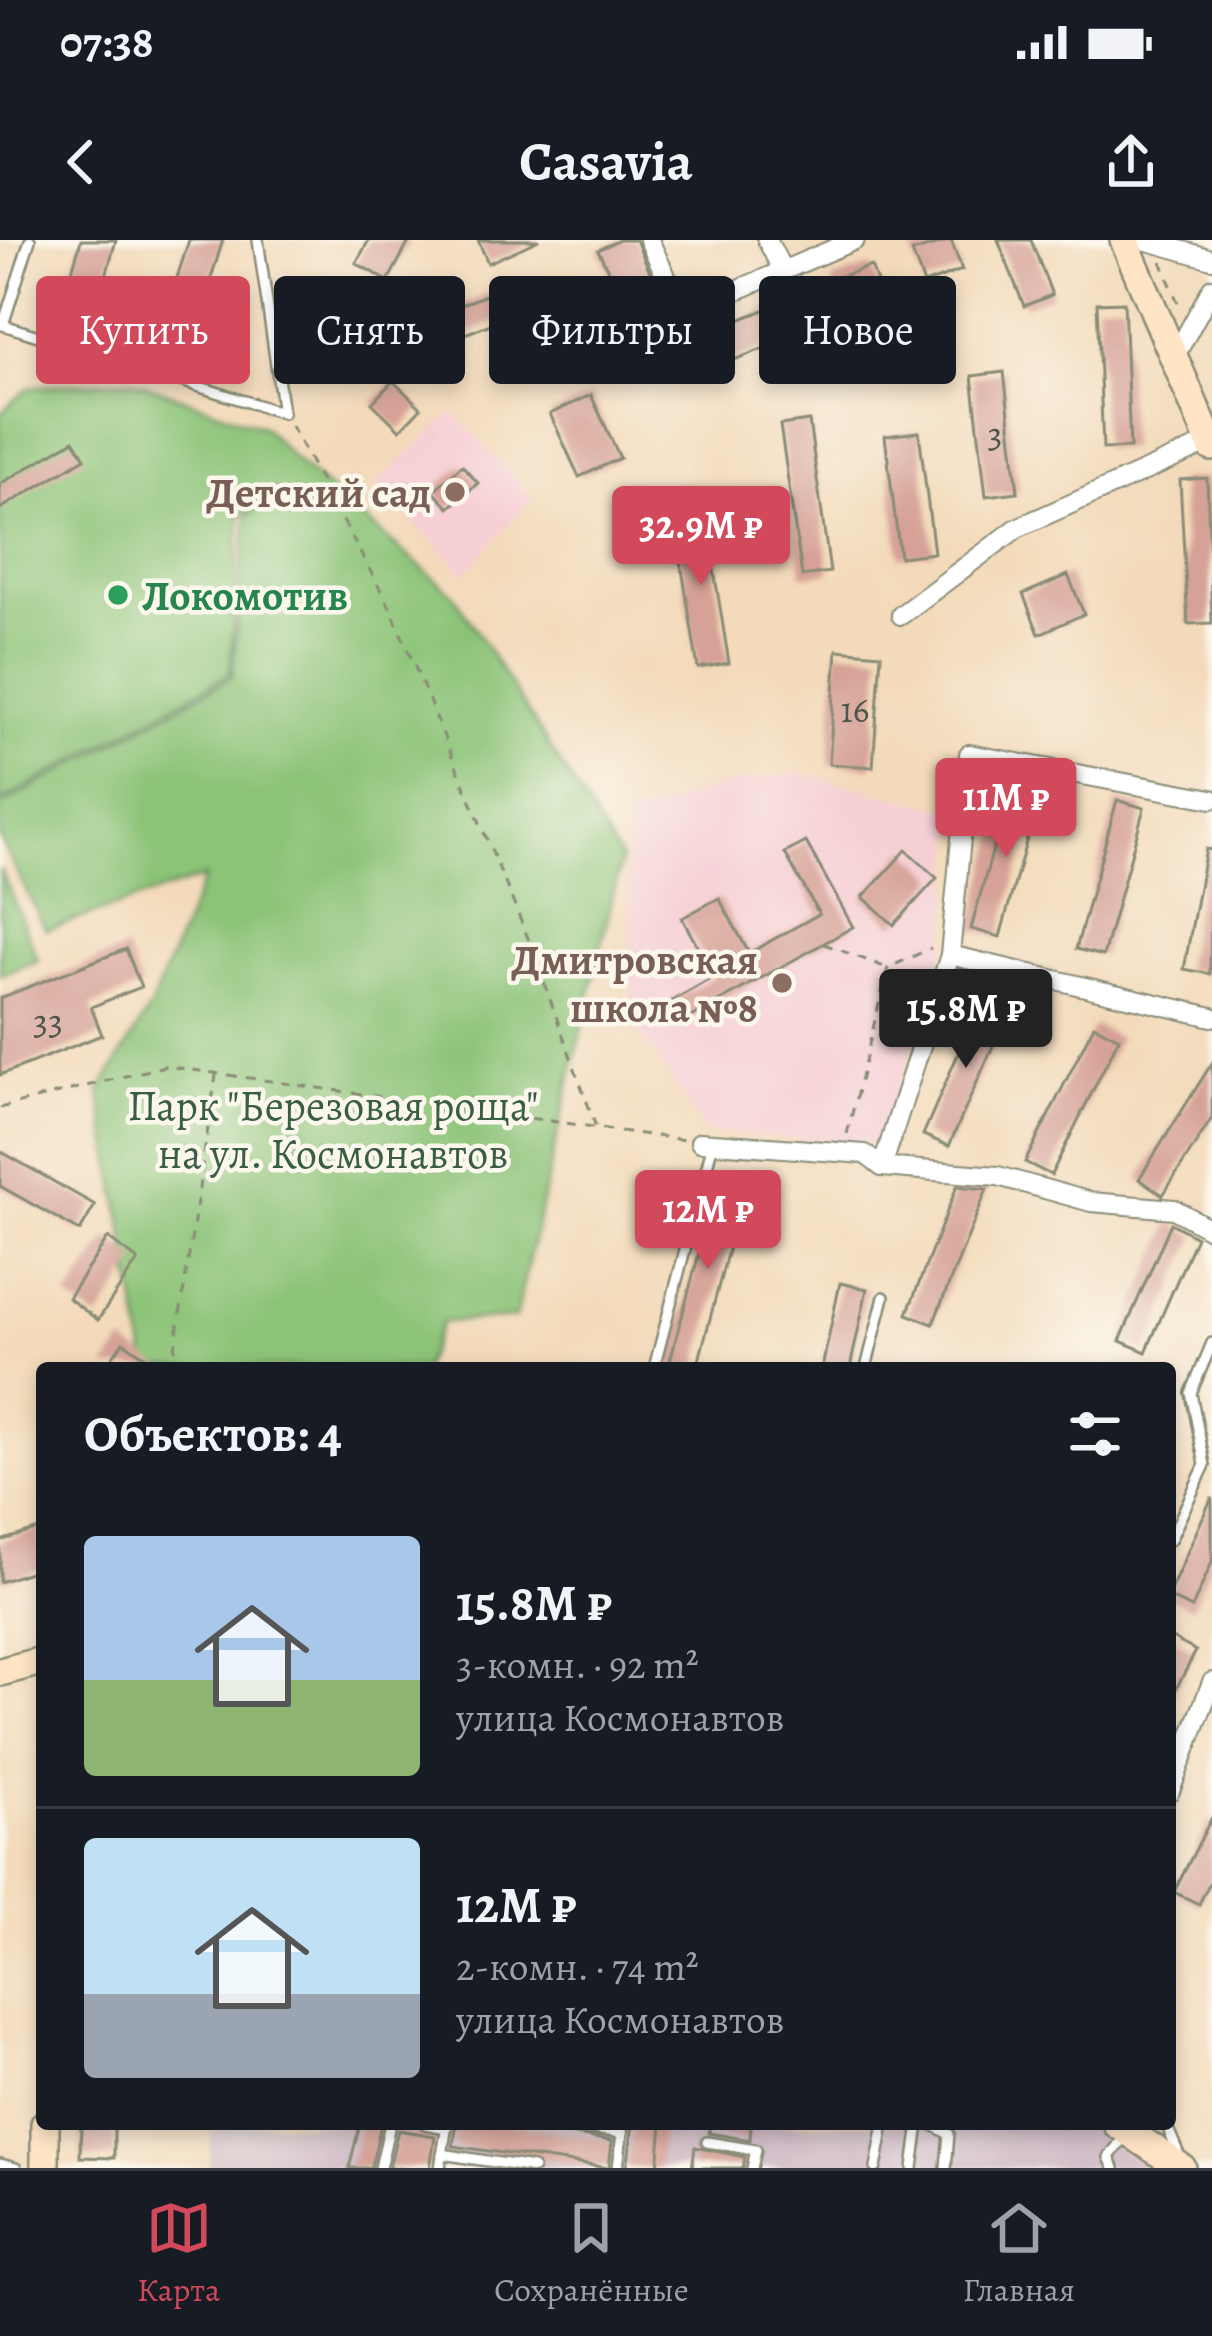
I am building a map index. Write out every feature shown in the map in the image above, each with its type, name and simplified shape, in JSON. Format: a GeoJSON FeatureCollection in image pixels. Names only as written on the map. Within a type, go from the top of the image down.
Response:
{"type":"FeatureCollection","features":[{"type":"Feature","properties":{"kind":"main road"},"geometry":{"type":"LineString","coordinates":[[1124,240],[1211,444]]}},
{"type":"Feature","properties":{"kind":"main road"},"geometry":{"type":"LineString","coordinates":[[0,1672],[36,1663]]}},
{"type":"Feature","properties":{"kind":"main road"},"geometry":{"type":"LineString","coordinates":[[45,2130],[45,2168]]}},
{"type":"Feature","properties":{"kind":"main road"},"geometry":{"type":"LineString","coordinates":[[1126,2130],[1183,2168]]}},
{"type":"Feature","properties":{"kind":"street"},"geometry":{"type":"LineString","coordinates":[[649,240],[683,313],[855,240]]}},
{"type":"Feature","properties":{"kind":"street"},"geometry":{"type":"LineString","coordinates":[[767,240],[783,271]]}},
{"type":"Feature","properties":{"kind":"street"},"geometry":{"type":"LineString","coordinates":[[1149,243],[1212,259]]}},
{"type":"Feature","properties":{"kind":"street"},"geometry":{"type":"LineString","coordinates":[[1175,356],[1187,326],[1212,288]]}},
{"type":"Feature","properties":{"kind":"street"},"geometry":{"type":"LineString","coordinates":[[902,615],[1017,528],[1211,444]]}},
{"type":"Feature","properties":{"kind":"street"},"geometry":{"type":"LineString","coordinates":[[882,1167],[950,956],[969,754],[1212,799]]}},
{"type":"Feature","properties":{"kind":"street"},"geometry":{"type":"LineString","coordinates":[[950,956],[1212,1017]]}},
{"type":"Feature","properties":{"kind":"street"},"geometry":{"type":"LineString","coordinates":[[707,1143],[865,1154],[882,1167],[998,1176],[1091,1202],[1174,1209],[1212,1230]]}},
{"type":"Feature","properties":{"kind":"street"},"geometry":{"type":"LineString","coordinates":[[1176,1775],[1212,1682]]}},
{"type":"Feature","properties":{"kind":"lane"},"geometry":{"type":"LineString","coordinates":[[30,240],[2,324],[283,412],[258,240]]}},
{"type":"Feature","properties":{"kind":"lane"},"geometry":{"type":"LineString","coordinates":[[655,1362],[707,1143]]}},
{"type":"Feature","properties":{"kind":"lane"},"geometry":{"type":"LineString","coordinates":[[868,1362],[884,1297]]}},
{"type":"Feature","properties":{"kind":"lane"},"geometry":{"type":"LineString","coordinates":[[1176,1527],[1205,1465],[1191,1393],[1212,1343]]}},
{"type":"Feature","properties":{"kind":"lane"},"geometry":{"type":"LineString","coordinates":[[380,2168],[389,2130]]}},
{"type":"Feature","properties":{"kind":"lane"},"geometry":{"type":"LineString","coordinates":[[440,2168],[446,2130]]}},
{"type":"Feature","properties":{"kind":"lane"},"geometry":{"type":"LineString","coordinates":[[618,2168],[622,2130]]}},
{"type":"Feature","properties":{"kind":"lane"},"geometry":{"type":"LineString","coordinates":[[876,2168],[883,2130]]}},
{"type":"Feature","properties":{"kind":"lane"},"geometry":{"type":"LineString","coordinates":[[913,2168],[918,2130]]}},
{"type":"Feature","properties":{"kind":"lane"},"geometry":{"type":"LineString","coordinates":[[942,2130],[949,2134],[946,2168]]}},
{"type":"Feature","properties":{"kind":"lane"},"geometry":{"type":"LineString","coordinates":[[1114,2168],[1109,2157],[1122,2130]]}},
{"type":"Feature","properties":{"kind":"lane"},"geometry":{"type":"LineString","coordinates":[[1168,2130],[1183,2168]]}},
{"type":"Feature","properties":{"kind":"lane"},"geometry":{"type":"LineString","coordinates":[[707,2142],[756,2150],[752,2168]]}},
{"type":"Feature","properties":{"kind":"lane"},"geometry":{"type":"LineString","coordinates":[[442,2154],[533,2168]]}},
{"type":"Feature","properties":{"kind":"lane"},"geometry":{"type":"LineString","coordinates":[[0,2164],[16,2168]]}},
{"type":"Feature","properties":{"kind":"path"},"geometry":{"type":"LineString","coordinates":[[1149,243],[1187,326]]}},
{"type":"Feature","properties":{"kind":"path"},"geometry":{"type":"LineString","coordinates":[[283,412],[390,607],[528,938],[596,1127]]}},
{"type":"Feature","properties":{"kind":"path"},"geometry":{"type":"LineString","coordinates":[[824,944],[888,968]]}},
{"type":"Feature","properties":{"kind":"path"},"geometry":{"type":"LineString","coordinates":[[843,1152],[888,968],[922,949],[946,946],[950,956]]}},
{"type":"Feature","properties":{"kind":"path"},"geometry":{"type":"LineString","coordinates":[[0,1108],[165,1066],[707,1143]]}},
{"type":"Feature","properties":{"kind":"path"},"geometry":{"type":"LineString","coordinates":[[173,1362],[216,1073]]}},
{"type":"Feature","properties":{"kind":"shaded area","name":"Детский сад"},"geometry":{"type":"Polygon","coordinates":[[[453,412],[533,498],[465,573],[376,485],[453,412]]]}},
{"type":"Feature","properties":{"kind":"shaded area","name":"Дмитровская школа №8"},"geometry":{"type":"Polygon","coordinates":[[[802,773],[956,812],[946,946],[881,1145],[705,1132],[632,1020],[626,818],[729,783],[802,773]]]}},
{"type":"Feature","properties":{"kind":"shaded area"},"geometry":{"type":"Polygon","coordinates":[[[212,2130],[1093,2130],[1149,2168],[209,2168],[212,2130]]]}},
{"type":"Feature","properties":{"kind":"green space","name":"Парк \"Березовая роща\" на ул. Космонавтов"},"geometry":{"type":"Polygon","coordinates":[[[142,384],[264,427],[300,465],[453,594],[621,860],[515,1318],[442,1322],[425,1362],[146,1362],[100,1091],[150,1008],[204,877],[46,930],[0,839],[0,806],[232,677],[247,517],[275,488],[240,517],[230,674],[0,802],[0,413],[30,387],[142,384]]]}},
{"type":"Feature","properties":{"kind":"green space"},"geometry":{"type":"Polygon","coordinates":[[[0,868],[38,960],[0,976],[0,868]]]}},
{"type":"Feature","properties":{"kind":"building"},"geometry":{"type":"Polygon","coordinates":[[[81,240],[116,240],[106,276],[71,276],[81,240]]]}},
{"type":"Feature","properties":{"kind":"building"},"geometry":{"type":"Polygon","coordinates":[[[189,240],[223,240],[212,276],[178,276],[189,240]]]}},
{"type":"Feature","properties":{"kind":"building"},"geometry":{"type":"Polygon","coordinates":[[[369,240],[410,240],[391,276],[379,276],[356,263],[369,240]]]}},
{"type":"Feature","properties":{"kind":"building"},"geometry":{"type":"Polygon","coordinates":[[[478,240],[539,240],[488,263],[478,240]]]}},
{"type":"Feature","properties":{"kind":"building"},"geometry":{"type":"Polygon","coordinates":[[[619,240],[636,240],[652,276],[611,276],[598,250],[619,240]]]}},
{"type":"Feature","properties":{"kind":"building"},"geometry":{"type":"Polygon","coordinates":[[[951,240],[962,270],[921,276],[912,252],[951,240]]]}},
{"type":"Feature","properties":{"kind":"building"},"geometry":{"type":"Polygon","coordinates":[[[998,240],[1031,240],[1052,295],[1024,306],[998,240]]]}},
{"type":"Feature","properties":{"kind":"building"},"geometry":{"type":"Polygon","coordinates":[[[871,266],[875,276],[842,276],[871,266]]]}},
{"type":"Feature","properties":{"kind":"building"},"geometry":{"type":"Polygon","coordinates":[[[489,294],[489,325],[465,334],[465,303],[489,294]]]}},
{"type":"Feature","properties":{"kind":"building"},"geometry":{"type":"Polygon","coordinates":[[[1124,302],[1130,448],[1103,449],[1097,303],[1124,302]]]}},
{"type":"Feature","properties":{"kind":"building"},"geometry":{"type":"Polygon","coordinates":[[[759,312],[759,350],[735,360],[735,321],[759,312]]]}},
{"type":"Feature","properties":{"kind":"building"},"geometry":{"type":"Polygon","coordinates":[[[1004,372],[1018,492],[986,496],[972,376],[1004,372]]]}},
{"type":"Feature","properties":{"kind":"building"},"geometry":{"type":"Polygon","coordinates":[[[390,384],[396,384],[421,408],[400,430],[372,403],[390,384]]]}},
{"type":"Feature","properties":{"kind":"building"},"geometry":{"type":"Polygon","coordinates":[[[591,395],[620,458],[579,477],[550,414],[591,395]]]}},
{"type":"Feature","properties":{"kind":"building"},"geometry":{"type":"Polygon","coordinates":[[[809,421],[830,572],[802,576],[780,425],[809,421]]]}},
{"type":"Feature","properties":{"kind":"building"},"geometry":{"type":"Polygon","coordinates":[[[919,432],[934,553],[900,557],[885,436],[919,432]]]}},
{"type":"Feature","properties":{"kind":"building"},"geometry":{"type":"Polygon","coordinates":[[[74,440],[85,458],[0,509],[0,484],[74,440]]]}},
{"type":"Feature","properties":{"kind":"building"},"geometry":{"type":"Polygon","coordinates":[[[462,465],[478,483],[449,508],[433,491],[462,465]]]}},
{"type":"Feature","properties":{"kind":"building"},"geometry":{"type":"Polygon","coordinates":[[[1207,478],[1212,623],[1188,624],[1180,480],[1207,478]]]}},
{"type":"Feature","properties":{"kind":"building"},"geometry":{"type":"Polygon","coordinates":[[[704,508],[729,663],[698,668],[673,513],[704,508]]]}},
{"type":"Feature","properties":{"kind":"building"},"geometry":{"type":"Polygon","coordinates":[[[1068,575],[1084,614],[1039,634],[1023,594],[1068,575]]]}},
{"type":"Feature","properties":{"kind":"building"},"geometry":{"type":"Polygon","coordinates":[[[837,650],[881,654],[873,767],[829,764],[837,650]]]}},
{"type":"Feature","properties":{"kind":"building"},"geometry":{"type":"Polygon","coordinates":[[[1011,783],[1040,791],[1000,937],[971,929],[1011,783]]]}},
{"type":"Feature","properties":{"kind":"building"},"geometry":{"type":"Polygon","coordinates":[[[1117,800],[1144,808],[1103,956],[1076,949],[1117,800]]]}},
{"type":"Feature","properties":{"kind":"building"},"geometry":{"type":"Polygon","coordinates":[[[806,842],[853,927],[675,1026],[663,1006],[714,977],[682,918],[719,898],[749,953],[819,914],[785,853],[806,842]]]}},
{"type":"Feature","properties":{"kind":"building"},"geometry":{"type":"Polygon","coordinates":[[[1206,849],[1212,850],[1210,974],[1184,969],[1206,849]]]}},
{"type":"Feature","properties":{"kind":"building"},"geometry":{"type":"Polygon","coordinates":[[[906,850],[937,878],[894,925],[863,897],[906,850]]]}},
{"type":"Feature","properties":{"kind":"building"},"geometry":{"type":"Polygon","coordinates":[[[126,949],[141,987],[91,1007],[102,1035],[0,1075],[0,998],[126,949]]]}},
{"type":"Feature","properties":{"kind":"building"},"geometry":{"type":"Polygon","coordinates":[[[983,996],[1010,1007],[949,1146],[923,1135],[983,996]]]}},
{"type":"Feature","properties":{"kind":"building"},"geometry":{"type":"Polygon","coordinates":[[[1094,1025],[1119,1038],[1051,1175],[1025,1162],[1094,1025]]]}},
{"type":"Feature","properties":{"kind":"building"},"geometry":{"type":"Polygon","coordinates":[[[1212,1063],[1212,1118],[1163,1195],[1139,1179],[1212,1063]]]}},
{"type":"Feature","properties":{"kind":"building"},"geometry":{"type":"Polygon","coordinates":[[[0,1151],[95,1205],[80,1231],[0,1186],[0,1151]]]}},
{"type":"Feature","properties":{"kind":"building"},"geometry":{"type":"Polygon","coordinates":[[[721,1172],[747,1178],[699,1362],[670,1362],[721,1172]]]}},
{"type":"Feature","properties":{"kind":"building"},"geometry":{"type":"Polygon","coordinates":[[[957,1186],[987,1189],[933,1324],[907,1314],[957,1186]]]}},
{"type":"Feature","properties":{"kind":"building"},"geometry":{"type":"Polygon","coordinates":[[[1171,1223],[1196,1237],[1146,1352],[1120,1341],[1171,1223]]]}},
{"type":"Feature","properties":{"kind":"building"},"geometry":{"type":"Polygon","coordinates":[[[108,1238],[138,1260],[98,1320],[68,1298],[108,1238]]]}},
{"type":"Feature","properties":{"kind":"building"},"geometry":{"type":"Polygon","coordinates":[[[840,1283],[867,1289],[851,1362],[823,1362],[840,1283]]]}},
{"type":"Feature","properties":{"kind":"building"},"geometry":{"type":"Polygon","coordinates":[[[123,1342],[153,1362],[109,1362],[123,1342]]]}},
{"type":"Feature","properties":{"kind":"building"},"geometry":{"type":"Polygon","coordinates":[[[1212,1497],[1212,1562],[1192,1608],[1176,1601],[1176,1578],[1212,1497]]]}},
{"type":"Feature","properties":{"kind":"building"},"geometry":{"type":"Polygon","coordinates":[[[36,1530],[36,1570],[0,1582],[0,1541],[36,1530]]]}},
{"type":"Feature","properties":{"kind":"building"},"geometry":{"type":"Polygon","coordinates":[[[1176,1640],[1196,1651],[1176,1689],[1176,1640]]]}},
{"type":"Feature","properties":{"kind":"building"},"geometry":{"type":"Polygon","coordinates":[[[1212,1817],[1212,1878],[1199,1904],[1176,1893],[1212,1817]]]}},
{"type":"Feature","properties":{"kind":"building"},"geometry":{"type":"Polygon","coordinates":[[[81,2130],[114,2130],[114,2158],[80,2157],[81,2130]]]}},
{"type":"Feature","properties":{"kind":"building"},"geometry":{"type":"Polygon","coordinates":[[[358,2130],[380,2130],[371,2168],[349,2168],[358,2130]]]}},
{"type":"Feature","properties":{"kind":"building"},"geometry":{"type":"Polygon","coordinates":[[[398,2130],[435,2136],[430,2168],[389,2168],[398,2130]]]}},
{"type":"Feature","properties":{"kind":"building"},"geometry":{"type":"Polygon","coordinates":[[[456,2130],[546,2130],[612,2141],[609,2168],[453,2146],[456,2130]]]}},
{"type":"Feature","properties":{"kind":"building"},"geometry":{"type":"Polygon","coordinates":[[[632,2130],[661,2130],[658,2168],[627,2168],[632,2130]]]}},
{"type":"Feature","properties":{"kind":"building"},"geometry":{"type":"Polygon","coordinates":[[[709,2130],[751,2130],[750,2140],[709,2130]]]}},
{"type":"Feature","properties":{"kind":"building"},"geometry":{"type":"Polygon","coordinates":[[[695,2147],[745,2157],[743,2168],[692,2168],[695,2147]]]}},
{"type":"Feature","properties":{"kind":"place","name":"Детский сад"},"geometry":{"type":"Point","coordinates":[455,492]}},
{"type":"Feature","properties":{"kind":"place","name":"Локомотив"},"geometry":{"type":"Point","coordinates":[118,595]}},
{"type":"Feature","properties":{"kind":"place","name":"Дмитровская школа №8"},"geometry":{"type":"Point","coordinates":[782,983]}}]}
